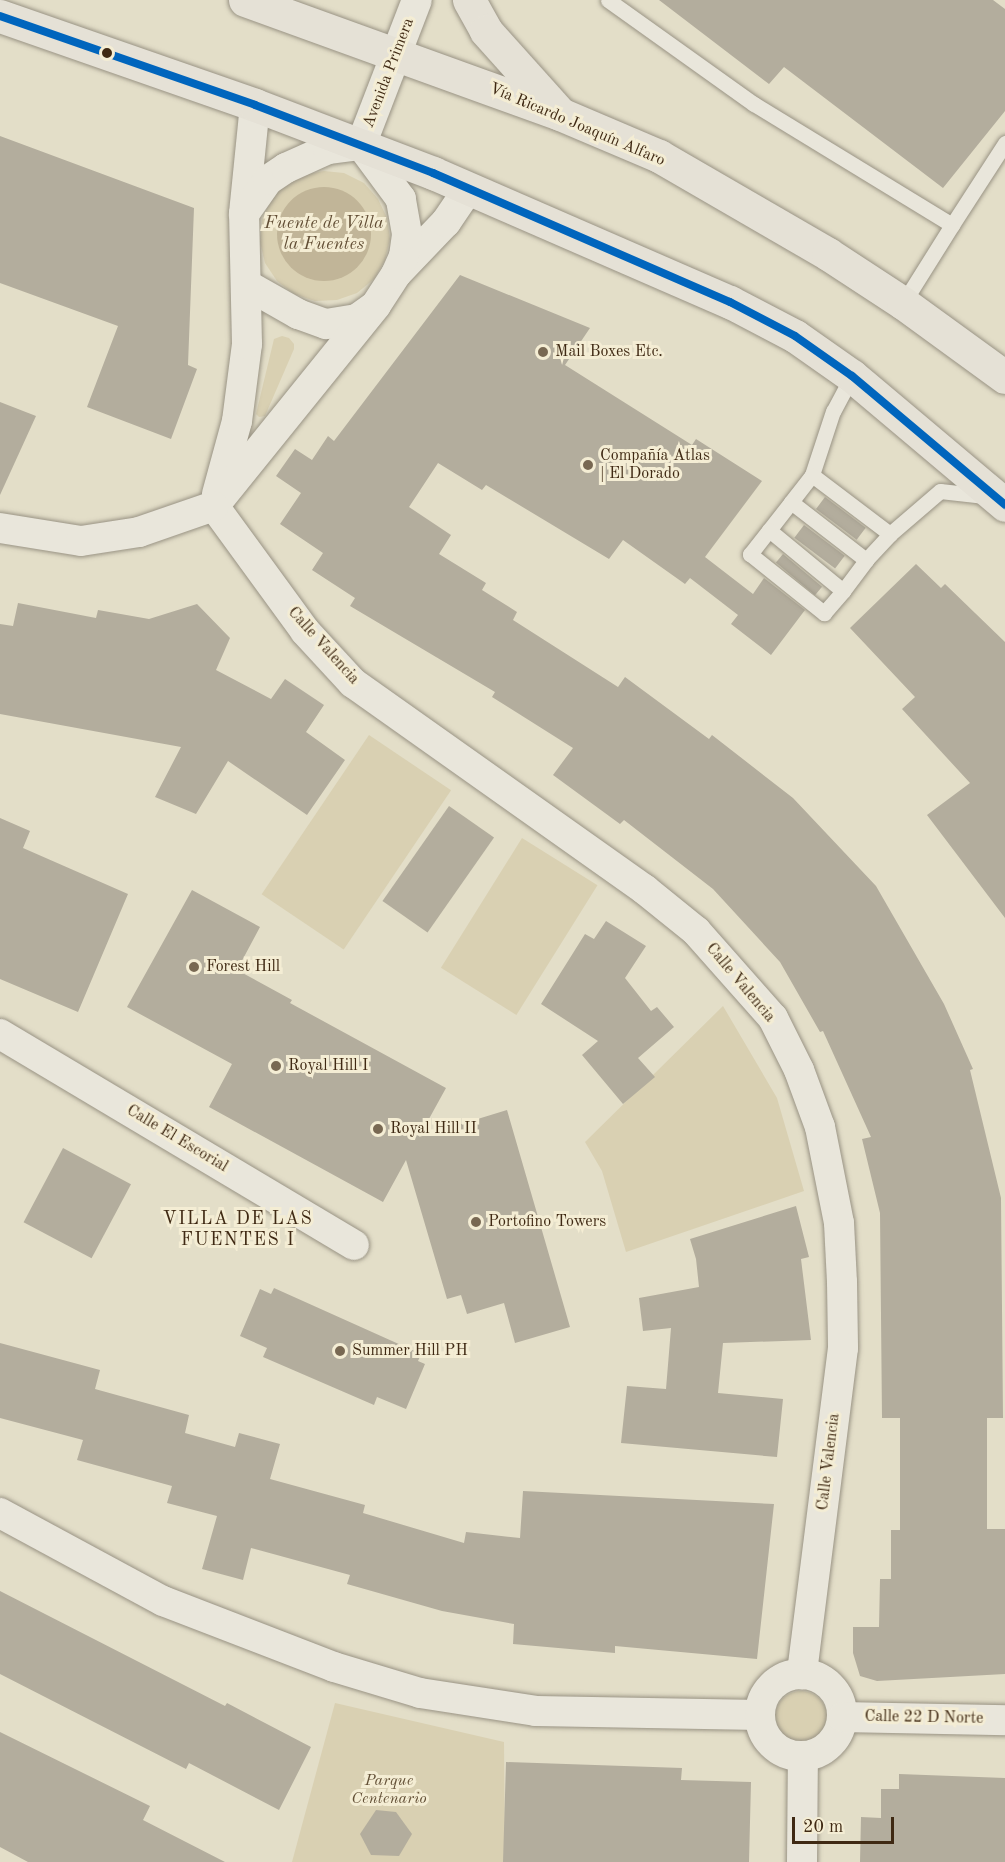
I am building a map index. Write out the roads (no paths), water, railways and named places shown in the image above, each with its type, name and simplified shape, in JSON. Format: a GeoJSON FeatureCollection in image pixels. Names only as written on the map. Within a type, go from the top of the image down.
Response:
{"type":"FeatureCollection","features":[{"type":"Feature","properties":{"kind":"main road"},"geometry":{"type":"LineString","coordinates":[[469,0],[486,31],[560,114]]}},
{"type":"Feature","properties":{"kind":"main road","name":"Vía Ricardo Joaquín Alfaro"},"geometry":{"type":"LineString","coordinates":[[260,2],[560,114],[658,156],[828,254],[903,303],[1005,377]]}},
{"type":"Feature","properties":{"kind":"main road"},"geometry":{"type":"LineString","coordinates":[[0,16],[255,105],[361,145],[469,188],[730,302],[795,336],[852,376],[1002,501]]}},
{"type":"Feature","properties":{"kind":"street","name":"Avenida Primera"},"geometry":{"type":"LineString","coordinates":[[361,145],[417,0]]}},
{"type":"Feature","properties":{"kind":"street"},"geometry":{"type":"LineString","coordinates":[[214,506],[237,421],[247,344],[244,214],[255,105]]}},
{"type":"Feature","properties":{"kind":"street"},"geometry":{"type":"LineString","coordinates":[[0,528],[81,541],[139,532],[214,506],[376,305],[396,274],[404,256],[407,234],[401,199],[361,145],[328,149],[286,168],[268,180],[244,214]]}},
{"type":"Feature","properties":{"kind":"street"},"geometry":{"type":"LineString","coordinates":[[396,274],[446,222],[469,188]]}},
{"type":"Feature","properties":{"kind":"street"},"geometry":{"type":"LineString","coordinates":[[247,285],[298,314],[326,324],[357,319],[376,305]]}},
{"type":"Feature","properties":{"kind":"street","name":"Calle Valencia"},"geometry":{"type":"LineString","coordinates":[[214,506],[305,631],[353,683],[644,889],[696,931],[773,1018],[799,1070],[820,1127],[839,1223],[842,1282],[843,1348],[802,1674]]}},
{"type":"Feature","properties":{"kind":"street","name":"Calle El Escorial"},"geometry":{"type":"LineString","coordinates":[[0,1034],[354,1245]]}},
{"type":"Feature","properties":{"kind":"street"},"geometry":{"type":"LineString","coordinates":[[0,1513],[163,1601],[334,1667],[420,1693],[536,1711],[760,1715]]}},
{"type":"Feature","properties":{"kind":"street"},"geometry":{"type":"LineString","coordinates":[[802,1674],[827,1682],[836,1692],[843,1717],[835,1740],[815,1754],[803,1757],[778,1750],[768,1740],[760,1715],[765,1697],[777,1682],[802,1674]]}},
{"type":"Feature","properties":{"kind":"street","name":"Calle 22 D Norte"},"geometry":{"type":"LineString","coordinates":[[843,1717],[1005,1720]]}},
{"type":"Feature","properties":{"kind":"street"},"geometry":{"type":"LineString","coordinates":[[802,1862],[803,1757]]}},
{"type":"Feature","properties":{"kind":"lane"},"geometry":{"type":"LineString","coordinates":[[608,0],[754,104],[952,225]]}},
{"type":"Feature","properties":{"kind":"lane"},"geometry":{"type":"LineString","coordinates":[[903,303],[1005,143]]}},
{"type":"Feature","properties":{"kind":"lane"},"geometry":{"type":"LineString","coordinates":[[852,376],[834,411],[812,475],[750,554],[824,613],[890,534],[940,491],[1002,501]]}},
{"type":"Feature","properties":{"kind":"lane"},"geometry":{"type":"LineString","coordinates":[[812,475],[890,534]]}},
{"type":"Feature","properties":{"kind":"lane"},"geometry":{"type":"LineString","coordinates":[[791,502],[866,560]]}},
{"type":"Feature","properties":{"kind":"lane"},"geometry":{"type":"LineString","coordinates":[[769,530],[843,591]]}},
{"type":"Feature","properties":{"kind":"water","name":"Fuente de Villa la Fuentes"},"geometry":{"type":"Polygon","coordinates":[[[324,187],[342,191],[357,201],[367,216],[371,234],[367,252],[357,267],[342,277],[324,281],[306,277],[291,267],[281,252],[277,234],[281,216],[291,201],[306,191],[324,187]]]}},
{"type":"Feature","properties":{"kind":"place","name":"Mail Boxes Etc."},"geometry":{"type":"Point","coordinates":[543,352]}},
{"type":"Feature","properties":{"kind":"place","name":"Compañía Atlas | El Dorado"},"geometry":{"type":"Point","coordinates":[588,465]}},
{"type":"Feature","properties":{"kind":"place","name":"Forest Hill"},"geometry":{"type":"Point","coordinates":[194,967]}},
{"type":"Feature","properties":{"kind":"place","name":"Royal Hill I"},"geometry":{"type":"Point","coordinates":[276,1066]}},
{"type":"Feature","properties":{"kind":"place","name":"Royal Hill II"},"geometry":{"type":"Point","coordinates":[378,1129]}},
{"type":"Feature","properties":{"kind":"place","name":"Portofino Towers"},"geometry":{"type":"Point","coordinates":[476,1222]}},
{"type":"Feature","properties":{"kind":"place","name":"Summer Hill PH"},"geometry":{"type":"Point","coordinates":[340,1351]}},
{"type":"Feature","properties":{"kind":"district","name":"VILLA DE LAS FUENTES I"},"geometry":{"type":"Point","coordinates":[238,1230]}},
{"type":"Feature","properties":{"kind":"park label","name":"Parque Centenario"},"geometry":{"type":"Point","coordinates":[389,1790]}}]}
